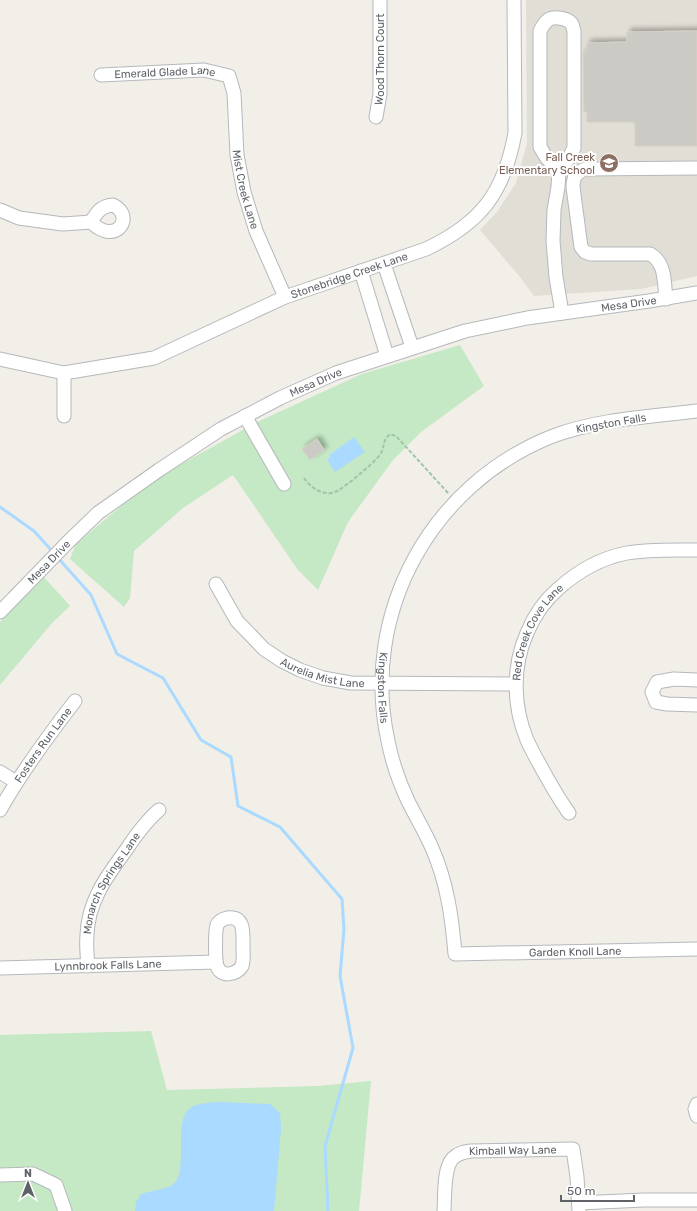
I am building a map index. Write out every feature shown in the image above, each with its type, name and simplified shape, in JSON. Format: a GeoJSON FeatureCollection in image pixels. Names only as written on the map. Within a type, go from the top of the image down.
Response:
{"type":"FeatureCollection","features":[{"type":"Feature","properties":{"kind":"street","name":"Wood Thorn Court"},"geometry":{"type":"LineString","coordinates":[[376,117],[380,94],[380,0]]}},
{"type":"Feature","properties":{"kind":"street","name":"Stonebridge Creek Lane"},"geometry":{"type":"LineString","coordinates":[[0,359],[64,373],[154,358],[285,297],[426,249],[446,240],[464,228],[480,214],[493,196],[504,176],[511,155],[515,133],[514,0]]}},
{"type":"Feature","properties":{"kind":"street"},"geometry":{"type":"LineString","coordinates":[[559,172],[546,157],[540,147],[540,31],[549,19],[556,18],[566,19],[571,24],[574,31],[574,148],[559,172],[554,210],[553,241],[556,277],[562,313]]}},
{"type":"Feature","properties":{"kind":"street","name":"Emerald Glade Lane"},"geometry":{"type":"LineString","coordinates":[[101,74],[204,70],[228,76]]}},
{"type":"Feature","properties":{"kind":"street","name":"Mist Creek Lane"},"geometry":{"type":"LineString","coordinates":[[228,76],[234,93],[237,155],[244,192],[256,231],[285,297]]}},
{"type":"Feature","properties":{"kind":"street"},"geometry":{"type":"LineString","coordinates":[[666,298],[661,265],[656,258],[650,254],[591,254],[585,252],[581,247],[573,178],[578,172],[585,169],[697,168]]}},
{"type":"Feature","properties":{"kind":"street"},"geometry":{"type":"LineString","coordinates":[[0,210],[19,218],[63,224],[91,222]]}},
{"type":"Feature","properties":{"kind":"street"},"geometry":{"type":"LineString","coordinates":[[384,264],[412,348]]}},
{"type":"Feature","properties":{"kind":"street"},"geometry":{"type":"LineString","coordinates":[[361,271],[387,356]]}},
{"type":"Feature","properties":{"kind":"street","name":"Mesa Drive"},"geometry":{"type":"LineString","coordinates":[[0,612],[98,513],[221,428],[280,398],[336,373],[465,331],[527,318],[697,293]]}},
{"type":"Feature","properties":{"kind":"street"},"geometry":{"type":"LineString","coordinates":[[64,373],[64,416]]}},
{"type":"Feature","properties":{"kind":"street","name":"Kingston Falls"},"geometry":{"type":"LineString","coordinates":[[455,954],[452,918],[445,883],[432,848],[408,801],[397,774],[388,741],[383,710],[382,682],[385,648],[397,597],[406,575],[420,548],[436,524],[455,501],[500,464],[527,448],[553,436],[582,427],[614,421],[697,411]]}},
{"type":"Feature","properties":{"kind":"street"},"geometry":{"type":"LineString","coordinates":[[245,416],[284,484]]}},
{"type":"Feature","properties":{"kind":"street","name":"Red Creek Cove Lane"},"geometry":{"type":"LineString","coordinates":[[569,813],[556,795],[527,740],[518,706],[516,684],[517,666],[522,644],[532,621],[548,597],[572,576],[596,563],[627,553],[664,550],[697,550]]}},
{"type":"Feature","properties":{"kind":"street","name":"Aurelia Mist Lane"},"geometry":{"type":"LineString","coordinates":[[216,584],[237,621],[264,649],[282,661],[300,670],[323,678],[351,683],[516,684]]}},
{"type":"Feature","properties":{"kind":"street"},"geometry":{"type":"LineString","coordinates":[[697,680],[674,679],[657,682],[652,692],[656,702],[697,705]]}},
{"type":"Feature","properties":{"kind":"street","name":"Fosters Run Lane"},"geometry":{"type":"LineString","coordinates":[[0,810],[16,782],[48,736],[75,702]]}},
{"type":"Feature","properties":{"kind":"street"},"geometry":{"type":"LineString","coordinates":[[0,772],[16,782]]}},
{"type":"Feature","properties":{"kind":"street","name":"Monarch Springs Lane"},"geometry":{"type":"LineString","coordinates":[[88,966],[88,926],[92,906],[96,896],[106,877],[145,823],[159,810]]}},
{"type":"Feature","properties":{"kind":"street","name":"Garden Knoll Lane"},"geometry":{"type":"LineString","coordinates":[[455,954],[697,949]]}},
{"type":"Feature","properties":{"kind":"street","name":"Lynnbrook Falls Lane"},"geometry":{"type":"LineString","coordinates":[[0,968],[216,962]]}},
{"type":"Feature","properties":{"kind":"street"},"geometry":{"type":"LineString","coordinates":[[697,1104],[695,1109],[697,1116]]}},
{"type":"Feature","properties":{"kind":"street","name":"Kimball Way Lane"},"geometry":{"type":"LineString","coordinates":[[444,1211],[449,1163],[454,1157],[462,1152],[471,1151],[573,1149],[577,1176],[579,1207]]}},
{"type":"Feature","properties":{"kind":"street"},"geometry":{"type":"LineString","coordinates":[[0,1175],[33,1174],[56,1185],[65,1211]]}},
{"type":"Feature","properties":{"kind":"street"},"geometry":{"type":"LineString","coordinates":[[579,1207],[644,1200],[697,1200]]}},
{"type":"Feature","properties":{"kind":"path"},"geometry":{"type":"LineString","coordinates":[[304,478],[311,487],[319,491],[328,494],[339,490],[381,454],[385,438],[390,434],[396,436],[455,501]]}},
{"type":"Feature","properties":{"kind":"shaded area","name":"Fall Creek Elementary School"},"geometry":{"type":"Polygon","coordinates":[[[526,0],[697,0],[697,276],[641,289],[534,296],[480,230],[497,212],[516,183],[527,143],[526,0]]]}},
{"type":"Feature","properties":{"kind":"green space"},"geometry":{"type":"Polygon","coordinates":[[[460,345],[484,386],[421,432],[393,460],[348,522],[318,590],[298,570],[233,475],[183,508],[134,551],[130,598],[124,607],[70,559],[76,544],[140,490],[174,468],[257,422],[362,374],[460,345]]]}},
{"type":"Feature","properties":{"kind":"green space"},"geometry":{"type":"Polygon","coordinates":[[[43,576],[70,606],[52,623],[0,685],[0,622],[43,576]]]}},
{"type":"Feature","properties":{"kind":"green space"},"geometry":{"type":"Polygon","coordinates":[[[151,1031],[167,1090],[318,1086],[371,1081],[359,1211],[0,1211],[0,1035],[151,1031]]]}},
{"type":"Feature","properties":{"kind":"water"},"geometry":{"type":"Polygon","coordinates":[[[354,437],[365,452],[335,472],[327,460],[330,458],[329,455],[354,437]]]}},
{"type":"Feature","properties":{"kind":"water"},"geometry":{"type":"Polygon","coordinates":[[[205,1103],[270,1104],[280,1113],[281,1129],[274,1211],[135,1211],[136,1202],[141,1194],[169,1187],[177,1180],[180,1172],[182,1127],[184,1117],[188,1110],[205,1103]]]}},
{"type":"Feature","properties":{"kind":"building"},"geometry":{"type":"Polygon","coordinates":[[[697,31],[697,146],[635,146],[635,122],[587,122],[587,112],[584,112],[583,52],[587,52],[587,43],[627,42],[627,32],[697,31]]]}},
{"type":"Feature","properties":{"kind":"building"},"geometry":{"type":"Polygon","coordinates":[[[317,439],[324,450],[310,460],[302,449],[317,439]]]}},
{"type":"Feature","properties":{"kind":"waterway"},"geometry":{"type":"LineString","coordinates":[[0,507],[34,531],[53,552]]}},
{"type":"Feature","properties":{"kind":"waterway"},"geometry":{"type":"LineString","coordinates":[[58,558],[91,595],[117,654],[163,678],[201,740],[231,757],[238,806],[280,827],[342,899],[344,929],[340,976],[353,1048],[325,1146],[328,1211]]}},
{"type":"Feature","properties":{"kind":"place","name":"Fall Creek Elementary School"},"geometry":{"type":"Point","coordinates":[609,163]}}]}
